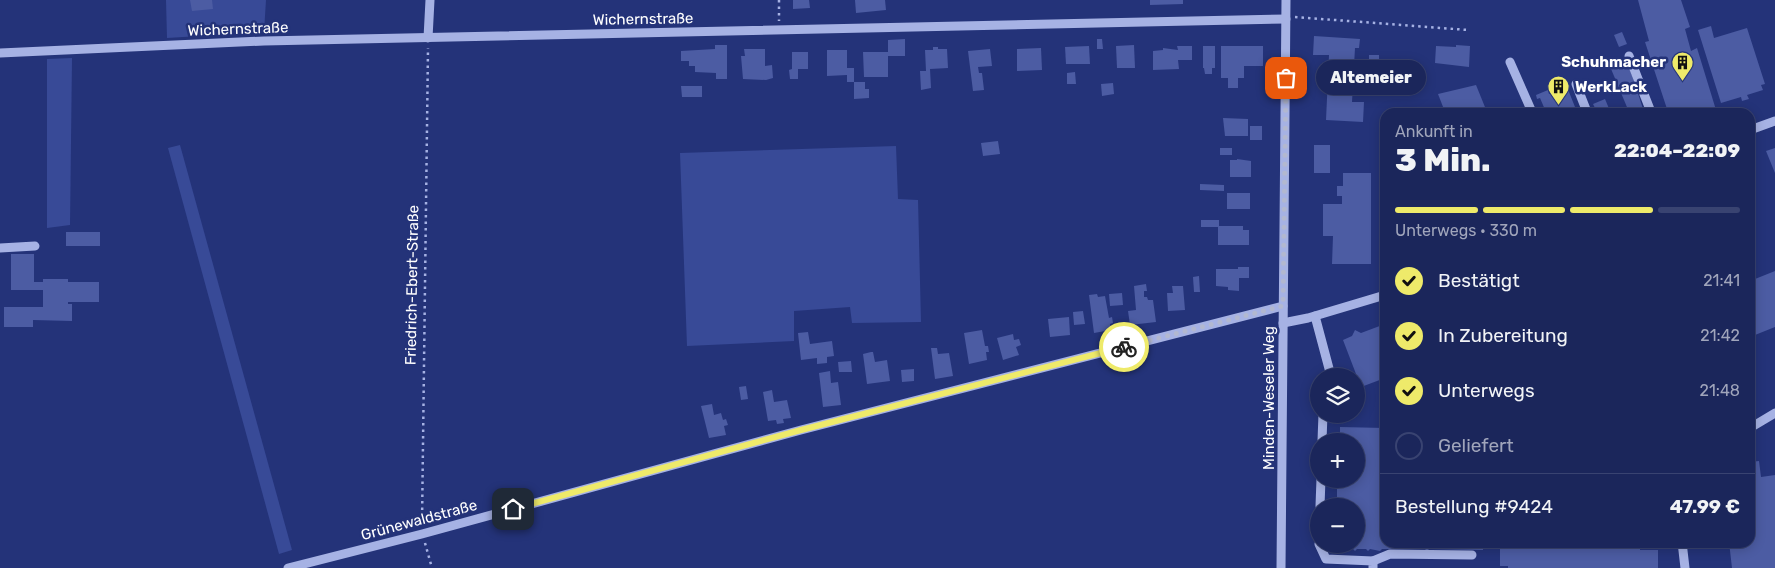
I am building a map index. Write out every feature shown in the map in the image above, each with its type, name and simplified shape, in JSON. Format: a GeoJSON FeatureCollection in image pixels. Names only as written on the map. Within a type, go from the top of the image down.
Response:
{"type":"FeatureCollection","features":[{"type":"Feature","properties":{"kind":"street"},"geometry":{"type":"LineString","coordinates":[[428,38],[430,0]]}},
{"type":"Feature","properties":{"kind":"street","name":"Minden-Weseler Weg"},"geometry":{"type":"LineString","coordinates":[[1281,568],[1286,0]]}},
{"type":"Feature","properties":{"kind":"street","name":"Wichernstraße"},"geometry":{"type":"LineString","coordinates":[[0,53],[264,41],[1286,18]]}},
{"type":"Feature","properties":{"kind":"street"},"geometry":{"type":"LineString","coordinates":[[1629,56],[1650,108]]}},
{"type":"Feature","properties":{"kind":"street"},"geometry":{"type":"LineString","coordinates":[[1510,62],[1530,108]]}},
{"type":"Feature","properties":{"kind":"street"},"geometry":{"type":"LineString","coordinates":[[1576,84],[1585,108]]}},
{"type":"Feature","properties":{"kind":"street"},"geometry":{"type":"LineString","coordinates":[[1755,128],[1775,121]]}},
{"type":"Feature","properties":{"kind":"street"},"geometry":{"type":"LineString","coordinates":[[0,248],[35,246]]}},
{"type":"Feature","properties":{"kind":"street"},"geometry":{"type":"LineString","coordinates":[[1283,323],[1315,316],[1380,296]]}},
{"type":"Feature","properties":{"kind":"street","name":"Grünewaldstraße"},"geometry":{"type":"LineString","coordinates":[[288,568],[422,534],[801,430],[1283,306]]}},
{"type":"Feature","properties":{"kind":"street"},"geometry":{"type":"LineString","coordinates":[[1315,316],[1329,368]]}},
{"type":"Feature","properties":{"kind":"street"},"geometry":{"type":"LineString","coordinates":[[1755,425],[1775,413]]}},
{"type":"Feature","properties":{"kind":"street"},"geometry":{"type":"LineString","coordinates":[[1683,548],[1685,568]]}},
{"type":"Feature","properties":{"kind":"street"},"geometry":{"type":"LineString","coordinates":[[1323,553],[1326,559],[1373,564],[1390,554],[1472,555]]}},
{"type":"Feature","properties":{"kind":"path"},"geometry":{"type":"LineString","coordinates":[[779,0],[779,30]]}},
{"type":"Feature","properties":{"kind":"path"},"geometry":{"type":"LineString","coordinates":[[1286,18],[1468,30]]}},
{"type":"Feature","properties":{"kind":"path","name":"Friedrich-Ebert-Straße"},"geometry":{"type":"LineString","coordinates":[[428,38],[422,534],[432,568]]}},
{"type":"Feature","properties":{"kind":"shaded area"},"geometry":{"type":"Polygon","coordinates":[[[166,0],[266,0],[264,32],[167,38],[166,0]]]}},
{"type":"Feature","properties":{"kind":"shaded area"},"geometry":{"type":"Polygon","coordinates":[[[72,58],[70,225],[47,228],[47,59],[72,58]]]}},
{"type":"Feature","properties":{"kind":"shaded area"},"geometry":{"type":"Polygon","coordinates":[[[180,145],[292,550],[279,554],[168,148],[180,145]]]}},
{"type":"Feature","properties":{"kind":"shaded area"},"geometry":{"type":"Polygon","coordinates":[[[896,146],[898,199],[918,200],[921,322],[852,323],[850,307],[794,311],[794,341],[687,346],[680,153],[896,146]]]}},
{"type":"Feature","properties":{"kind":"building"},"geometry":{"type":"Polygon","coordinates":[[[190,0],[212,0],[213,9],[192,11],[190,0]]]}},
{"type":"Feature","properties":{"kind":"building"},"geometry":{"type":"Polygon","coordinates":[[[793,0],[809,0],[810,8],[793,9],[793,0]]]}},
{"type":"Feature","properties":{"kind":"building"},"geometry":{"type":"Polygon","coordinates":[[[855,0],[885,0],[886,10],[856,13],[855,0]]]}},
{"type":"Feature","properties":{"kind":"building"},"geometry":{"type":"Polygon","coordinates":[[[1150,0],[1183,0],[1183,4],[1150,5],[1150,0]]]}},
{"type":"Feature","properties":{"kind":"building","name":"Schuhmacher"},"geometry":{"type":"Polygon","coordinates":[[[1638,0],[1681,0],[1690,27],[1685,29],[1691,51],[1697,48],[1715,108],[1667,108],[1645,42],[1649,41],[1638,0]]]}},
{"type":"Feature","properties":{"kind":"building"},"geometry":{"type":"Polygon","coordinates":[[[1711,26],[1714,38],[1747,28],[1765,84],[1761,85],[1763,90],[1747,95],[1749,99],[1742,101],[1741,97],[1721,103],[1698,30],[1711,26]]]}},
{"type":"Feature","properties":{"kind":"building"},"geometry":{"type":"Polygon","coordinates":[[[1622,32],[1627,44],[1619,47],[1614,35],[1622,32]]]}},
{"type":"Feature","properties":{"kind":"building"},"geometry":{"type":"Polygon","coordinates":[[[1314,36],[1360,39],[1359,48],[1355,48],[1352,102],[1364,102],[1363,122],[1326,120],[1329,55],[1313,55],[1314,36]]]}},
{"type":"Feature","properties":{"kind":"building"},"geometry":{"type":"Polygon","coordinates":[[[905,39],[905,56],[888,56],[888,77],[864,77],[863,52],[888,52],[888,40],[905,39]]]}},
{"type":"Feature","properties":{"kind":"building"},"geometry":{"type":"Polygon","coordinates":[[[1097,39],[1102,39],[1103,49],[1097,49],[1097,39]]]}},
{"type":"Feature","properties":{"kind":"building"},"geometry":{"type":"Polygon","coordinates":[[[715,45],[727,45],[727,79],[716,79],[716,73],[695,72],[695,66],[689,66],[689,61],[681,61],[681,51],[715,49],[715,45]]]}},
{"type":"Feature","properties":{"kind":"building"},"geometry":{"type":"Polygon","coordinates":[[[1134,45],[1135,68],[1117,68],[1116,46],[1134,45]]]}},
{"type":"Feature","properties":{"kind":"building"},"geometry":{"type":"Polygon","coordinates":[[[1456,45],[1470,46],[1469,67],[1435,63],[1436,46],[1456,47],[1456,45]]]}},
{"type":"Feature","properties":{"kind":"building"},"geometry":{"type":"Polygon","coordinates":[[[1089,46],[1090,64],[1066,64],[1065,47],[1089,46]]]}},
{"type":"Feature","properties":{"kind":"building"},"geometry":{"type":"Polygon","coordinates":[[[1177,46],[1192,46],[1192,60],[1178,60],[1179,69],[1153,70],[1153,51],[1163,50],[1163,48],[1178,50],[1177,46]]]}},
{"type":"Feature","properties":{"kind":"building"},"geometry":{"type":"Polygon","coordinates":[[[1203,46],[1215,46],[1215,68],[1212,68],[1212,74],[1205,74],[1203,68],[1203,46]]]}},
{"type":"Feature","properties":{"kind":"building"},"geometry":{"type":"Polygon","coordinates":[[[1221,46],[1263,46],[1263,66],[1244,66],[1244,78],[1238,78],[1238,88],[1228,88],[1228,78],[1221,78],[1221,46]]]}},
{"type":"Feature","properties":{"kind":"building"},"geometry":{"type":"Polygon","coordinates":[[[933,47],[947,49],[948,68],[930,69],[931,88],[921,90],[920,71],[926,71],[925,50],[933,50],[933,47]]]}},
{"type":"Feature","properties":{"kind":"building"},"geometry":{"type":"Polygon","coordinates":[[[1041,48],[1042,70],[1017,71],[1017,49],[1041,48]]]}},
{"type":"Feature","properties":{"kind":"building"},"geometry":{"type":"Polygon","coordinates":[[[744,49],[765,49],[765,66],[772,65],[773,78],[766,80],[743,79],[741,56],[745,56],[744,49]]]}},
{"type":"Feature","properties":{"kind":"building"},"geometry":{"type":"Polygon","coordinates":[[[990,49],[992,66],[978,67],[979,73],[982,73],[984,90],[973,91],[968,51],[990,49]]]}},
{"type":"Feature","properties":{"kind":"building"},"geometry":{"type":"Polygon","coordinates":[[[827,50],[847,50],[847,68],[854,68],[854,82],[847,82],[847,75],[827,76],[827,50]]]}},
{"type":"Feature","properties":{"kind":"building"},"geometry":{"type":"Polygon","coordinates":[[[792,52],[808,52],[808,69],[798,69],[798,79],[790,79],[789,70],[792,69],[792,52]]]}},
{"type":"Feature","properties":{"kind":"building"},"geometry":{"type":"Polygon","coordinates":[[[1369,55],[1379,55],[1379,61],[1369,61],[1369,55]]]}},
{"type":"Feature","properties":{"kind":"building"},"geometry":{"type":"Polygon","coordinates":[[[1625,58],[1643,108],[1627,108],[1609,64],[1625,58]]]}},
{"type":"Feature","properties":{"kind":"building"},"geometry":{"type":"Polygon","coordinates":[[[1075,72],[1076,84],[1067,84],[1067,73],[1075,72]]]}},
{"type":"Feature","properties":{"kind":"building"},"geometry":{"type":"Polygon","coordinates":[[[1370,78],[1381,79],[1380,90],[1368,89],[1370,78]]]}},
{"type":"Feature","properties":{"kind":"building"},"geometry":{"type":"Polygon","coordinates":[[[854,82],[865,82],[865,89],[869,89],[869,98],[854,99],[854,82]]]}},
{"type":"Feature","properties":{"kind":"building"},"geometry":{"type":"Polygon","coordinates":[[[1113,83],[1114,94],[1102,96],[1101,84],[1113,83]]]}},
{"type":"Feature","properties":{"kind":"building"},"geometry":{"type":"Polygon","coordinates":[[[1476,85],[1485,108],[1443,108],[1438,94],[1476,85]]]}},
{"type":"Feature","properties":{"kind":"building"},"geometry":{"type":"Polygon","coordinates":[[[681,86],[702,86],[702,97],[682,97],[681,86]]]}},
{"type":"Feature","properties":{"kind":"building","name":"WerkLack"},"geometry":{"type":"Polygon","coordinates":[[[1567,87],[1575,108],[1544,108],[1540,98],[1537,99],[1536,95],[1548,90],[1549,94],[1567,87]]]}},
{"type":"Feature","properties":{"kind":"building"},"geometry":{"type":"Polygon","coordinates":[[[1605,99],[1609,108],[1595,108],[1593,104],[1605,99]]]}},
{"type":"Feature","properties":{"kind":"building"},"geometry":{"type":"Polygon","coordinates":[[[1223,118],[1248,119],[1248,136],[1225,136],[1223,118]]]}},
{"type":"Feature","properties":{"kind":"building"},"geometry":{"type":"Polygon","coordinates":[[[1250,126],[1262,126],[1262,140],[1250,140],[1250,126]]]}},
{"type":"Feature","properties":{"kind":"building"},"geometry":{"type":"Polygon","coordinates":[[[998,141],[1000,154],[983,156],[981,143],[998,141]]]}},
{"type":"Feature","properties":{"kind":"building"},"geometry":{"type":"Polygon","coordinates":[[[1314,145],[1330,145],[1330,173],[1314,173],[1314,145]]]}},
{"type":"Feature","properties":{"kind":"building"},"geometry":{"type":"Polygon","coordinates":[[[1220,148],[1232,148],[1232,155],[1220,155],[1220,148]]]}},
{"type":"Feature","properties":{"kind":"building"},"geometry":{"type":"Polygon","coordinates":[[[1775,148],[1775,173],[1766,151],[1775,148]]]}},
{"type":"Feature","properties":{"kind":"building"},"geometry":{"type":"Polygon","coordinates":[[[1230,160],[1251,161],[1251,177],[1230,177],[1230,160]]]}},
{"type":"Feature","properties":{"kind":"building"},"geometry":{"type":"Polygon","coordinates":[[[1343,173],[1371,173],[1371,264],[1332,264],[1333,236],[1323,236],[1323,204],[1342,204],[1342,196],[1337,196],[1337,186],[1343,186],[1343,173]]]}},
{"type":"Feature","properties":{"kind":"building"},"geometry":{"type":"Polygon","coordinates":[[[1200,184],[1224,185],[1224,191],[1200,190],[1200,184]]]}},
{"type":"Feature","properties":{"kind":"building"},"geometry":{"type":"Polygon","coordinates":[[[1227,193],[1250,193],[1250,209],[1227,209],[1227,193]]]}},
{"type":"Feature","properties":{"kind":"building"},"geometry":{"type":"Polygon","coordinates":[[[1201,220],[1219,220],[1219,226],[1243,226],[1243,230],[1249,230],[1249,245],[1218,245],[1218,227],[1201,227],[1201,220]]]}},
{"type":"Feature","properties":{"kind":"building"},"geometry":{"type":"Polygon","coordinates":[[[66,232],[100,232],[100,246],[66,246],[66,232]]]}},
{"type":"Feature","properties":{"kind":"building"},"geometry":{"type":"Polygon","coordinates":[[[11,254],[34,254],[34,282],[43,282],[43,279],[68,279],[68,282],[99,282],[99,302],[68,302],[68,304],[72,304],[72,321],[33,320],[33,327],[4,327],[4,307],[43,307],[43,290],[11,290],[11,254]]]}},
{"type":"Feature","properties":{"kind":"building"},"geometry":{"type":"Polygon","coordinates":[[[1238,267],[1249,267],[1249,278],[1239,278],[1239,291],[1228,290],[1228,287],[1216,286],[1216,269],[1238,269],[1238,267]]]}},
{"type":"Feature","properties":{"kind":"building"},"geometry":{"type":"Polygon","coordinates":[[[1775,271],[1775,327],[1755,335],[1755,279],[1775,271]]]}},
{"type":"Feature","properties":{"kind":"building"},"geometry":{"type":"Polygon","coordinates":[[[1199,276],[1200,292],[1194,292],[1193,277],[1199,276]]]}},
{"type":"Feature","properties":{"kind":"building"},"geometry":{"type":"Polygon","coordinates":[[[1146,284],[1147,291],[1144,291],[1144,297],[1147,297],[1148,300],[1153,300],[1156,322],[1130,325],[1128,311],[1136,310],[1134,286],[1146,284]]]}},
{"type":"Feature","properties":{"kind":"building"},"geometry":{"type":"Polygon","coordinates":[[[1172,286],[1183,286],[1185,310],[1168,311],[1167,293],[1173,293],[1172,286]]]}},
{"type":"Feature","properties":{"kind":"building"},"geometry":{"type":"Polygon","coordinates":[[[1122,293],[1123,305],[1110,306],[1109,294],[1122,293]]]}},
{"type":"Feature","properties":{"kind":"building"},"geometry":{"type":"Polygon","coordinates":[[[1097,294],[1098,297],[1105,296],[1109,318],[1112,317],[1113,323],[1110,324],[1111,330],[1094,333],[1089,295],[1097,294]]]}},
{"type":"Feature","properties":{"kind":"building"},"geometry":{"type":"Polygon","coordinates":[[[1083,311],[1085,324],[1074,325],[1073,312],[1083,311]]]}},
{"type":"Feature","properties":{"kind":"building"},"geometry":{"type":"Polygon","coordinates":[[[1069,317],[1070,335],[1050,337],[1048,319],[1069,317]]]}},
{"type":"Feature","properties":{"kind":"building"},"geometry":{"type":"Polygon","coordinates":[[[1380,326],[1380,380],[1365,386],[1365,368],[1354,368],[1343,340],[1352,336],[1355,330],[1361,333],[1380,326]]]}},
{"type":"Feature","properties":{"kind":"building"},"geometry":{"type":"Polygon","coordinates":[[[982,330],[985,346],[988,346],[989,352],[986,352],[987,360],[969,364],[964,333],[982,330]]]}},
{"type":"Feature","properties":{"kind":"building"},"geometry":{"type":"Polygon","coordinates":[[[808,332],[810,344],[832,341],[834,356],[827,357],[827,363],[817,364],[817,358],[801,360],[798,333],[808,332]]]}},
{"type":"Feature","properties":{"kind":"building"},"geometry":{"type":"Polygon","coordinates":[[[1013,334],[1014,340],[1019,339],[1021,345],[1016,347],[1019,355],[1003,360],[997,338],[1013,334]]]}},
{"type":"Feature","properties":{"kind":"building"},"geometry":{"type":"Polygon","coordinates":[[[931,348],[937,348],[938,354],[949,353],[953,376],[935,379],[931,348]]]}},
{"type":"Feature","properties":{"kind":"building"},"geometry":{"type":"Polygon","coordinates":[[[873,352],[875,362],[887,360],[890,381],[867,384],[863,354],[873,352]]]}},
{"type":"Feature","properties":{"kind":"building"},"geometry":{"type":"Polygon","coordinates":[[[851,361],[852,372],[839,372],[838,362],[851,361]]]}},
{"type":"Feature","properties":{"kind":"building"},"geometry":{"type":"Polygon","coordinates":[[[914,369],[914,381],[902,382],[901,370],[914,369]]]}},
{"type":"Feature","properties":{"kind":"building"},"geometry":{"type":"Polygon","coordinates":[[[830,371],[831,383],[838,382],[841,405],[823,407],[819,373],[830,371]]]}},
{"type":"Feature","properties":{"kind":"building"},"geometry":{"type":"Polygon","coordinates":[[[746,386],[748,399],[741,400],[739,387],[746,386]]]}},
{"type":"Feature","properties":{"kind":"building"},"geometry":{"type":"Polygon","coordinates":[[[772,390],[774,402],[787,400],[791,418],[783,419],[784,423],[777,424],[776,420],[768,421],[763,392],[772,390]]]}},
{"type":"Feature","properties":{"kind":"building"},"geometry":{"type":"Polygon","coordinates":[[[712,404],[714,415],[721,413],[723,420],[726,419],[728,425],[724,426],[726,435],[709,438],[701,406],[712,404]]]}},
{"type":"Feature","properties":{"kind":"building"},"geometry":{"type":"Polygon","coordinates":[[[1340,427],[1380,428],[1380,548],[1483,548],[1483,550],[1429,549],[1427,551],[1425,549],[1382,549],[1380,551],[1370,549],[1368,551],[1365,549],[1365,498],[1337,498],[1337,488],[1365,488],[1365,433],[1340,433],[1340,427]]]}},
{"type":"Feature","properties":{"kind":"building"},"geometry":{"type":"Polygon","coordinates":[[[1755,461],[1759,461],[1761,477],[1775,475],[1775,568],[1732,568],[1730,548],[1755,548],[1755,461]]]}},
{"type":"Feature","properties":{"kind":"building"},"geometry":{"type":"Polygon","coordinates":[[[1500,548],[1640,548],[1640,550],[1658,550],[1658,568],[1508,568],[1508,566],[1500,566],[1500,548]]]}},
{"type":"Feature","properties":{"kind":"way so far"},"geometry":{"type":"LineString","coordinates":[[1124,347],[1283,306],[1286,78]]}},
{"type":"Feature","properties":{"kind":"place","name":"Altemeier"},"geometry":{"type":"Point","coordinates":[1286,78]}},
{"type":"Feature","properties":{"kind":"place","name":"Schuhmacher"},"geometry":{"type":"Point","coordinates":[1682,81]}},
{"type":"Feature","properties":{"kind":"place","name":"WerkLack"},"geometry":{"type":"Point","coordinates":[1559,106]}},
{"type":"Feature","properties":{"kind":"route"},"geometry":{"type":"LineString","coordinates":[[513,509],[801,430],[1124,347]]}}]}
